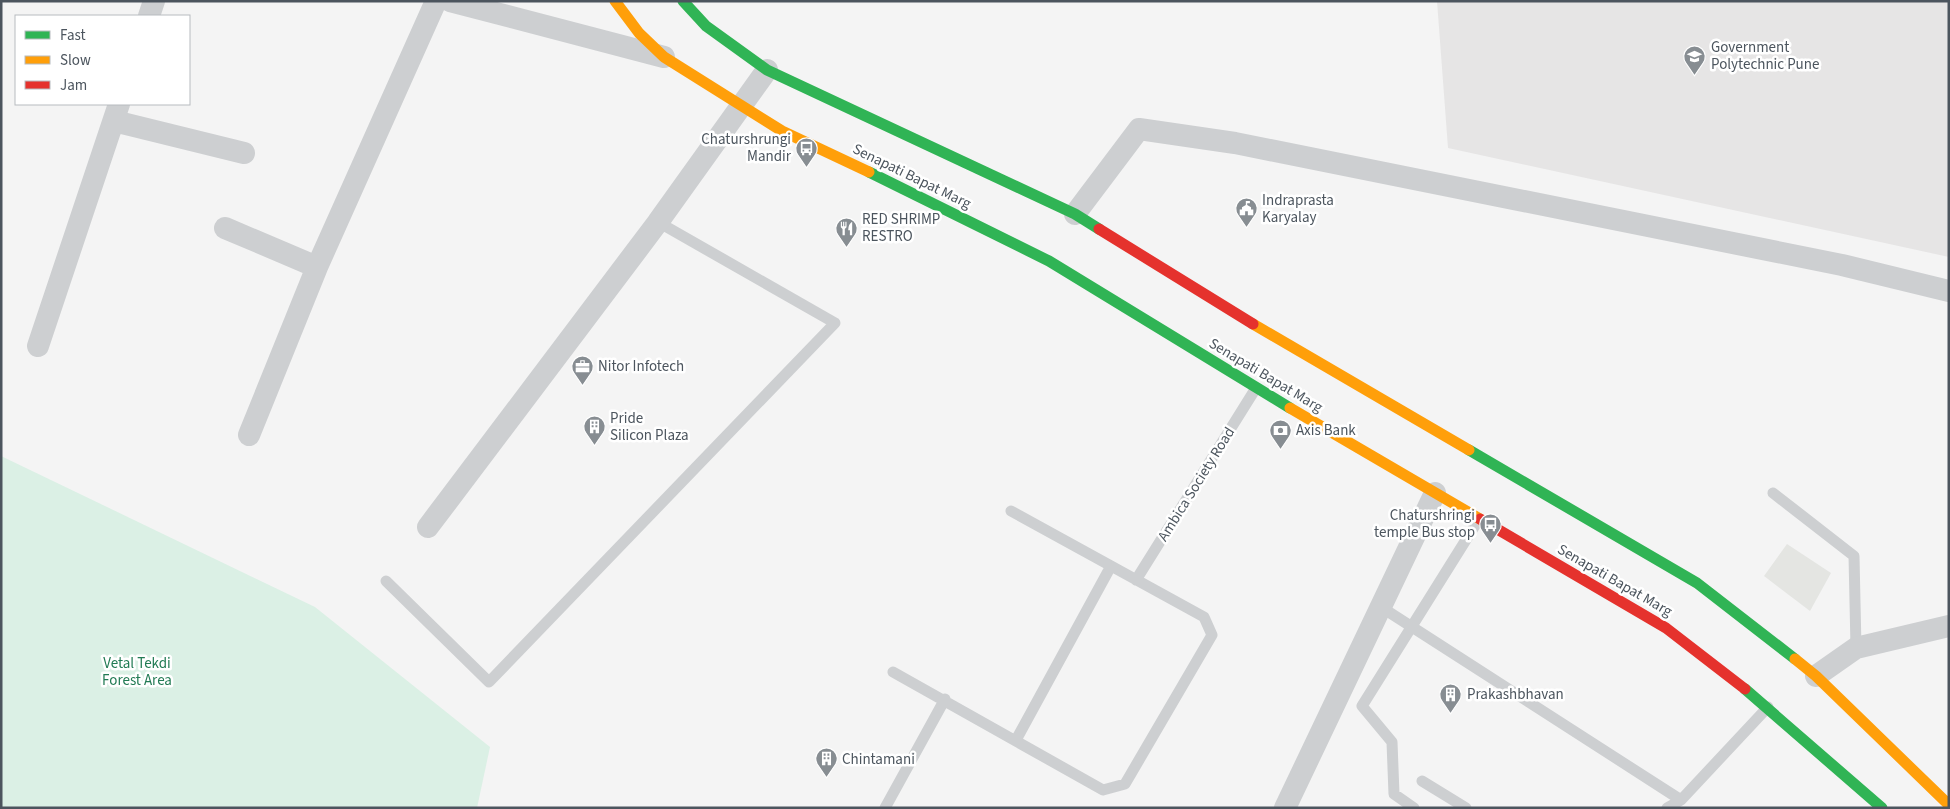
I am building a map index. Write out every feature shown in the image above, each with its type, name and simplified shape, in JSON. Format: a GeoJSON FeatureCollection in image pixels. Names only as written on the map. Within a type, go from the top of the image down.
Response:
{"type":"FeatureCollection","features":[{"type":"Feature","properties":{"kind":"main road","name":"Senapati Bapat Marg"},"geometry":{"type":"LineString","coordinates":[[615,1],[639,33],[664,56],[782,131],[816,145],[1049,261],[1256,388],[1666,628],[1768,707],[1882,808]]}},
{"type":"Feature","properties":{"kind":"main road"},"geometry":{"type":"LineString","coordinates":[[683,1],[706,26],[766,70],[1076,214],[1274,337],[1697,584],[1816,676],[1949,805]]}},
{"type":"Feature","properties":{"kind":"street"},"geometry":{"type":"LineString","coordinates":[[149,15],[154,1]]}},
{"type":"Feature","properties":{"kind":"street"},"geometry":{"type":"LineString","coordinates":[[249,435],[316,267],[436,1]]}},
{"type":"Feature","properties":{"kind":"street"},"geometry":{"type":"LineString","coordinates":[[450,1],[664,56]]}},
{"type":"Feature","properties":{"kind":"street"},"geometry":{"type":"LineString","coordinates":[[428,526],[658,222],[766,70]]}},
{"type":"Feature","properties":{"kind":"street"},"geometry":{"type":"LineString","coordinates":[[38,346],[116,112],[244,153]]}},
{"type":"Feature","properties":{"kind":"street"},"geometry":{"type":"LineString","coordinates":[[1076,214],[1139,129],[1235,143],[1842,265],[1949,291]]}},
{"type":"Feature","properties":{"kind":"street"},"geometry":{"type":"LineString","coordinates":[[225,228],[316,267]]}},
{"type":"Feature","properties":{"kind":"street"},"geometry":{"type":"LineString","coordinates":[[1285,808],[1435,493]]}},
{"type":"Feature","properties":{"kind":"street"},"geometry":{"type":"LineString","coordinates":[[1816,676],[1856,648],[1949,626]]}},
{"type":"Feature","properties":{"kind":"lane"},"geometry":{"type":"LineString","coordinates":[[386,581],[489,682],[835,323],[658,222]]}},
{"type":"Feature","properties":{"kind":"lane","name":"Ambica Society Road"},"geometry":{"type":"LineString","coordinates":[[1136,580],[1256,388]]}},
{"type":"Feature","properties":{"kind":"lane"},"geometry":{"type":"LineString","coordinates":[[1774,493],[1854,556],[1856,648]]}},
{"type":"Feature","properties":{"kind":"lane"},"geometry":{"type":"LineString","coordinates":[[893,672],[945,699],[1103,790],[1125,784],[1212,635],[1204,617],[1011,511]]}},
{"type":"Feature","properties":{"kind":"lane"},"geometry":{"type":"LineString","coordinates":[[1414,808],[1394,794],[1392,742],[1362,706],[1479,519]]}},
{"type":"Feature","properties":{"kind":"lane"},"geometry":{"type":"LineString","coordinates":[[1016,740],[1111,566]]}},
{"type":"Feature","properties":{"kind":"lane"},"geometry":{"type":"LineString","coordinates":[[1381,606],[1681,800]]}},
{"type":"Feature","properties":{"kind":"lane"},"geometry":{"type":"LineString","coordinates":[[885,808],[945,699]]}},
{"type":"Feature","properties":{"kind":"lane"},"geometry":{"type":"LineString","coordinates":[[1667,808],[1681,800],[1768,707]]}},
{"type":"Feature","properties":{"kind":"lane"},"geometry":{"type":"LineString","coordinates":[[1422,781],[1466,808]]}},
{"type":"Feature","properties":{"kind":"shaded area","name":"Government Polytechnic Pune"},"geometry":{"type":"Polygon","coordinates":[[[1437,1],[1949,1],[1949,257],[1448,148],[1437,1]]]}},
{"type":"Feature","properties":{"kind":"shaded area"},"geometry":{"type":"Polygon","coordinates":[[[1787,544],[1831,573],[1810,611],[1764,576],[1787,544]]]}},
{"type":"Feature","properties":{"kind":"green space","name":"Vetal Tekdi Forest Area"},"geometry":{"type":"Polygon","coordinates":[[[1,456],[315,607],[490,747],[477,808],[1,808],[1,456]]]}},
{"type":"Feature","properties":{"kind":"traffic: fast"},"geometry":{"type":"LineString","coordinates":[[683,1],[706,26],[767,70],[1075,214],[1099,229]]}},
{"type":"Feature","properties":{"kind":"traffic: fast"},"geometry":{"type":"LineString","coordinates":[[869,172],[1049,261],[1290,408]]}},
{"type":"Feature","properties":{"kind":"traffic: fast"},"geometry":{"type":"LineString","coordinates":[[1469,450],[1697,583],[1795,659]]}},
{"type":"Feature","properties":{"kind":"traffic: fast"},"geometry":{"type":"LineString","coordinates":[[1745,689],[1882,808]]}},
{"type":"Feature","properties":{"kind":"traffic: slow"},"geometry":{"type":"LineString","coordinates":[[615,1],[639,33],[664,57],[782,131],[869,172]]}},
{"type":"Feature","properties":{"kind":"traffic: slow"},"geometry":{"type":"LineString","coordinates":[[1253,324],[1469,450]]}},
{"type":"Feature","properties":{"kind":"traffic: slow"},"geometry":{"type":"LineString","coordinates":[[1290,408],[1480,519]]}},
{"type":"Feature","properties":{"kind":"traffic: slow"},"geometry":{"type":"LineString","coordinates":[[1795,659],[1816,676],[1949,805]]}},
{"type":"Feature","properties":{"kind":"traffic: jam"},"geometry":{"type":"LineString","coordinates":[[1099,229],[1253,324]]}},
{"type":"Feature","properties":{"kind":"traffic: jam"},"geometry":{"type":"LineString","coordinates":[[1480,519],[1666,628],[1745,689]]}},
{"type":"Feature","properties":{"kind":"place","name":"Government Polytechnic Pune"},"geometry":{"type":"Point","coordinates":[1695,75]}},
{"type":"Feature","properties":{"kind":"place","name":"Chaturshrungi Mandir"},"geometry":{"type":"Point","coordinates":[807,167]}},
{"type":"Feature","properties":{"kind":"place","name":"Indraprasta Karyalay"},"geometry":{"type":"Point","coordinates":[1246,228]}},
{"type":"Feature","properties":{"kind":"place","name":"RED SHRIMP RESTRO"},"geometry":{"type":"Point","coordinates":[846,247]}},
{"type":"Feature","properties":{"kind":"place","name":"Nitor Infotech"},"geometry":{"type":"Point","coordinates":[582,385]}},
{"type":"Feature","properties":{"kind":"place","name":"Pride Silicon Plaza"},"geometry":{"type":"Point","coordinates":[594,446]}},
{"type":"Feature","properties":{"kind":"place","name":"Axis Bank"},"geometry":{"type":"Point","coordinates":[1280,449]}},
{"type":"Feature","properties":{"kind":"place","name":"Chaturshringi temple Bus stop"},"geometry":{"type":"Point","coordinates":[1491,543]}},
{"type":"Feature","properties":{"kind":"place","name":"Prakashbhavan"},"geometry":{"type":"Point","coordinates":[1451,713]}},
{"type":"Feature","properties":{"kind":"place","name":"Chintamani"},"geometry":{"type":"Point","coordinates":[826,778]}}]}
